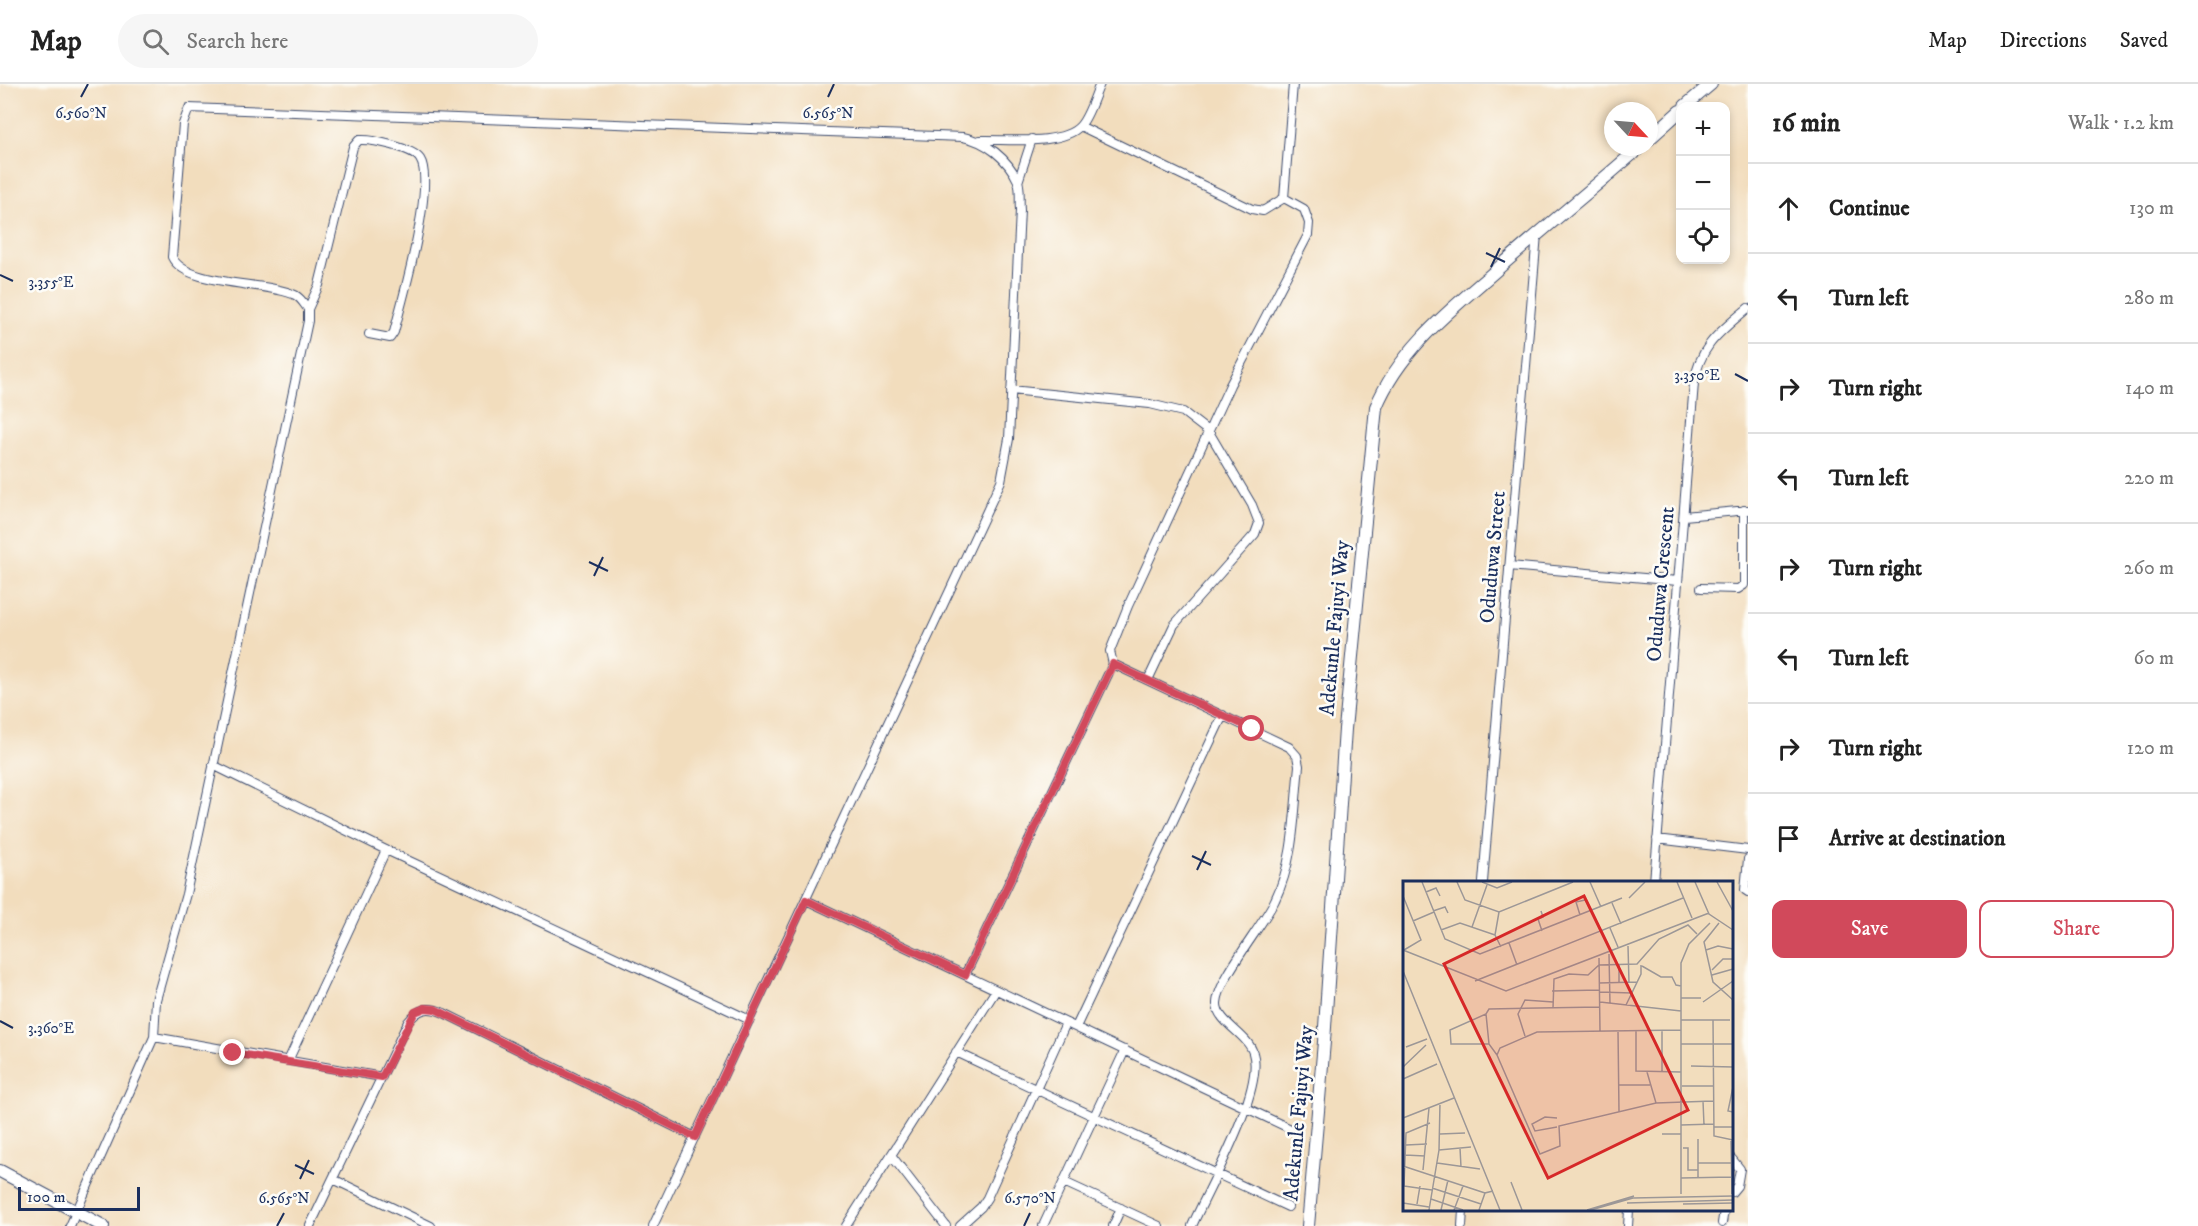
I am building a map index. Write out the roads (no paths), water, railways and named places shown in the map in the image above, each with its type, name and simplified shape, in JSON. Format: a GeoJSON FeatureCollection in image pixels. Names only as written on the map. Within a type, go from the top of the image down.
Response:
{"type":"FeatureCollection","features":[{"type":"Feature","properties":{"kind":"street"},"geometry":{"type":"LineString","coordinates":[[308,309],[294,295],[191,273],[175,263],[172,257],[183,124],[189,108],[963,137],[980,140],[1032,139],[1058,138],[1080,126],[1100,84]]}},
{"type":"Feature","properties":{"kind":"street"},"geometry":{"type":"LineString","coordinates":[[1284,198],[1293,84]]}},
{"type":"Feature","properties":{"kind":"street"},"geometry":{"type":"LineString","coordinates":[[1690,102],[1711,84]]}},
{"type":"Feature","properties":{"kind":"street"},"geometry":{"type":"LineString","coordinates":[[1658,131],[1676,115]]}},
{"type":"Feature","properties":{"kind":"street"},"geometry":{"type":"LineString","coordinates":[[1080,126],[1252,209],[1263,211],[1284,198]]}},
{"type":"Feature","properties":{"kind":"street"},"geometry":{"type":"LineString","coordinates":[[70,1226],[154,1037],[156,1000],[186,894],[308,321],[308,309],[319,285],[352,147],[359,140],[369,139],[410,151],[419,157],[423,165],[422,210],[414,256],[394,332],[390,338],[369,334]]}},
{"type":"Feature","properties":{"kind":"street"},"geometry":{"type":"LineString","coordinates":[[653,1226],[1001,481],[1008,439],[1011,390],[1020,210],[1018,182],[1032,139]]}},
{"type":"Feature","properties":{"kind":"street"},"geometry":{"type":"LineString","coordinates":[[980,140],[1002,159],[1018,182]]}},
{"type":"Feature","properties":{"kind":"street","name":"Adekunle Fajuyi Way"},"geometry":{"type":"LineString","coordinates":[[1308,1226],[1324,1042],[1344,729],[1376,407],[1389,378],[1410,351],[1537,234],[1629,156]]}},
{"type":"Feature","properties":{"kind":"street"},"geometry":{"type":"LineString","coordinates":[[965,975],[1113,664],[1110,651],[1113,639],[1256,334],[1308,235],[1310,223],[1304,209],[1284,198]]}},
{"type":"Feature","properties":{"kind":"street","name":"Oduduwa Street"},"geometry":{"type":"LineString","coordinates":[[1483,881],[1537,234]]}},
{"type":"Feature","properties":{"kind":"street","name":"Oduduwa Crescent"},"geometry":{"type":"LineString","coordinates":[[1654,881],[1697,367],[1703,352],[1715,336],[1748,308]]}},
{"type":"Feature","properties":{"kind":"street"},"geometry":{"type":"LineString","coordinates":[[1011,390],[1169,406],[1194,418],[1209,432],[1252,505],[1259,523],[1255,534],[1174,625],[1148,680]]}},
{"type":"Feature","properties":{"kind":"street"},"geometry":{"type":"LineString","coordinates":[[1684,516],[1746,510],[1744,585],[1738,589],[1701,588]]}},
{"type":"Feature","properties":{"kind":"street"},"geometry":{"type":"LineString","coordinates":[[1509,566],[1678,581]]}},
{"type":"Feature","properties":{"kind":"street"},"geometry":{"type":"LineString","coordinates":[[1113,664],[1289,747],[1297,756],[1299,766],[1289,856],[1284,877],[1275,901],[1238,960],[1217,1002],[1219,1012],[1239,1031],[1253,1051],[1255,1061],[1247,1108],[1191,1226]]}},
{"type":"Feature","properties":{"kind":"street"},"geometry":{"type":"LineString","coordinates":[[1076,1028],[1223,715]]}},
{"type":"Feature","properties":{"kind":"street"},"geometry":{"type":"LineString","coordinates":[[213,765],[386,850],[750,1020]]}},
{"type":"Feature","properties":{"kind":"street"},"geometry":{"type":"LineString","coordinates":[[1657,839],[1748,850]]}},
{"type":"Feature","properties":{"kind":"street"},"geometry":{"type":"LineString","coordinates":[[288,1061],[386,850]]}},
{"type":"Feature","properties":{"kind":"street"},"geometry":{"type":"LineString","coordinates":[[1748,859],[1745,890],[1748,892]]}},
{"type":"Feature","properties":{"kind":"street"},"geometry":{"type":"LineString","coordinates":[[806,900],[1293,1130]]}},
{"type":"Feature","properties":{"kind":"street"},"geometry":{"type":"LineString","coordinates":[[846,1226],[996,990]]}},
{"type":"Feature","properties":{"kind":"street"},"geometry":{"type":"LineString","coordinates":[[310,1226],[415,1012],[425,1008],[435,1009],[695,1137]]}},
{"type":"Feature","properties":{"kind":"street"},"geometry":{"type":"LineString","coordinates":[[960,1226],[981,1207],[987,1198],[1066,1023]]}},
{"type":"Feature","properties":{"kind":"street"},"geometry":{"type":"LineString","coordinates":[[154,1037],[382,1077]]}},
{"type":"Feature","properties":{"kind":"street"},"geometry":{"type":"LineString","coordinates":[[1043,1226],[1125,1050]]}},
{"type":"Feature","properties":{"kind":"street"},"geometry":{"type":"LineString","coordinates":[[956,1052],[1036,1092],[1288,1207]]}},
{"type":"Feature","properties":{"kind":"street"},"geometry":{"type":"LineString","coordinates":[[891,1155],[946,1226]]}},
{"type":"Feature","properties":{"kind":"street"},"geometry":{"type":"LineString","coordinates":[[1733,1160],[1748,1165]]}},
{"type":"Feature","properties":{"kind":"street"},"geometry":{"type":"LineString","coordinates":[[1733,1160],[1740,1169],[1740,1177],[1733,1189]]}},
{"type":"Feature","properties":{"kind":"street"},"geometry":{"type":"LineString","coordinates":[[0,1171],[103,1226]]}},
{"type":"Feature","properties":{"kind":"street"},"geometry":{"type":"LineString","coordinates":[[333,1179],[431,1226]]}},
{"type":"Feature","properties":{"kind":"street"},"geometry":{"type":"LineString","coordinates":[[1064,1182],[1159,1226]]}},
{"type":"Feature","properties":{"kind":"street"},"geometry":{"type":"LineString","coordinates":[[1113,1226],[1120,1208]]}},
{"type":"Feature","properties":{"kind":"street"},"geometry":{"type":"LineString","coordinates":[[1462,1226],[1463,1211]]}},
{"type":"Feature","properties":{"kind":"street"},"geometry":{"type":"LineString","coordinates":[[1628,1226],[1629,1211]]}},
{"type":"Feature","properties":{"kind":"street"},"geometry":{"type":"LineString","coordinates":[[1722,1223],[1724,1211]]}}]}
